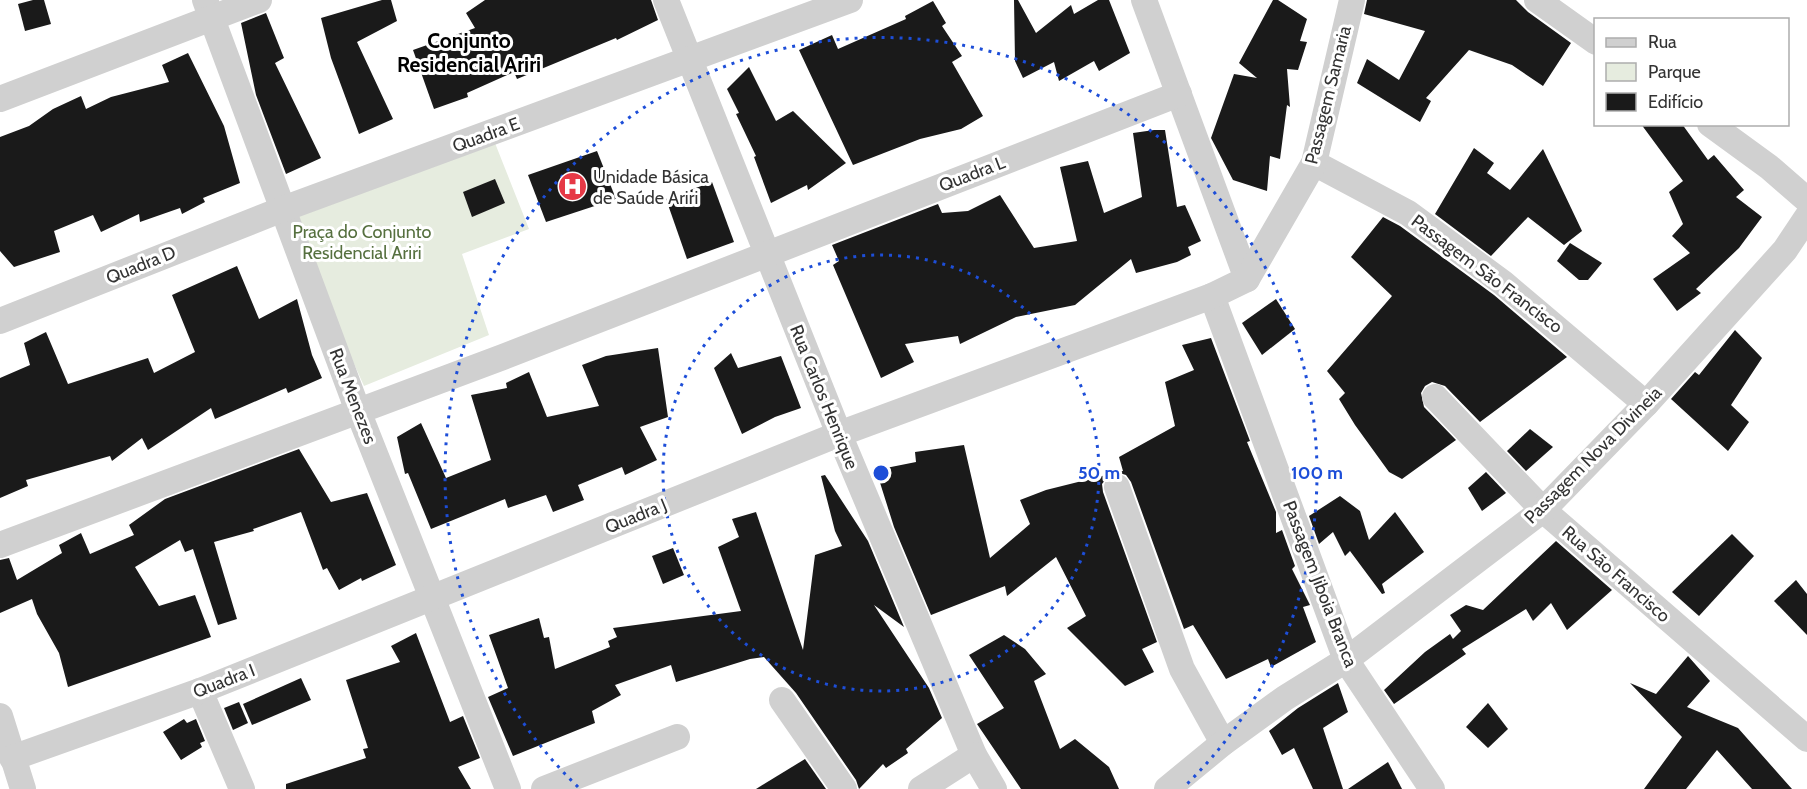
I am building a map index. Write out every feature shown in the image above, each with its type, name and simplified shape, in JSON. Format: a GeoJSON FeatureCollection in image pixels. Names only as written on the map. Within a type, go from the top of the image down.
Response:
{"type":"FeatureCollection","features":[{"type":"Feature","properties":{"kind":"street"},"geometry":{"type":"LineString","coordinates":[[0,99],[208,9],[260,0]]}},
{"type":"Feature","properties":{"kind":"street","name":"Rua Carlos Henrique"},"geometry":{"type":"LineString","coordinates":[[666,0],[839,434],[974,755],[994,789]]}},
{"type":"Feature","properties":{"kind":"street","name":"Quadra E"},"geometry":{"type":"LineString","coordinates":[[283,209],[850,0]]}},
{"type":"Feature","properties":{"kind":"street"},"geometry":{"type":"LineString","coordinates":[[839,434],[1212,296],[1247,279],[1144,0]]}},
{"type":"Feature","properties":{"kind":"street","name":"Passagem Samaria"},"geometry":{"type":"LineString","coordinates":[[1247,279],[1314,163],[1352,0]]}},
{"type":"Feature","properties":{"kind":"street"},"geometry":{"type":"LineString","coordinates":[[1538,0],[1594,41]]}},
{"type":"Feature","properties":{"kind":"street","name":"Rua Menezes"},"geometry":{"type":"LineString","coordinates":[[208,9],[358,411],[508,789]]}},
{"type":"Feature","properties":{"kind":"street","name":"Quadra L"},"geometry":{"type":"LineString","coordinates":[[766,253],[1179,94]]}},
{"type":"Feature","properties":{"kind":"street"},"geometry":{"type":"LineString","coordinates":[[1713,126],[1769,167],[1807,200]]}},
{"type":"Feature","properties":{"kind":"street","name":"Passagem São Francisco"},"geometry":{"type":"LineString","coordinates":[[1314,163],[1408,213],[1494,276],[1646,404]]}},
{"type":"Feature","properties":{"kind":"street","name":"Quadra D"},"geometry":{"type":"LineString","coordinates":[[0,321],[283,209]]}},
{"type":"Feature","properties":{"kind":"street","name":"Passagem Nova Divineia"},"geometry":{"type":"LineString","coordinates":[[1167,789],[1223,743],[1285,698],[1346,660],[1543,510],[1646,404],[1785,250],[1807,217]]}},
{"type":"Feature","properties":{"kind":"street"},"geometry":{"type":"LineString","coordinates":[[0,545],[503,357],[766,253]]}},
{"type":"Feature","properties":{"kind":"street","name":"Passagem Jiboia Branca"},"geometry":{"type":"LineString","coordinates":[[1212,296],[1346,660],[1432,789]]}},
{"type":"Feature","properties":{"kind":"street","name":"Rua São Francisco"},"geometry":{"type":"LineString","coordinates":[[1435,398],[1543,510],[1807,739]]}},
{"type":"Feature","properties":{"kind":"street","name":"Quadra J"},"geometry":{"type":"LineString","coordinates":[[432,598],[839,434]]}},
{"type":"Feature","properties":{"kind":"street"},"geometry":{"type":"LineString","coordinates":[[1117,487],[1182,669],[1223,743]]}},
{"type":"Feature","properties":{"kind":"street","name":"Quadra I"},"geometry":{"type":"LineString","coordinates":[[12,758],[200,691],[432,598]]}},
{"type":"Feature","properties":{"kind":"street"},"geometry":{"type":"LineString","coordinates":[[200,691],[242,789]]}},
{"type":"Feature","properties":{"kind":"street"},"geometry":{"type":"LineString","coordinates":[[782,700],[844,789]]}},
{"type":"Feature","properties":{"kind":"street"},"geometry":{"type":"LineString","coordinates":[[0,716],[23,789]]}},
{"type":"Feature","properties":{"kind":"street"},"geometry":{"type":"LineString","coordinates":[[544,789],[677,737]]}},
{"type":"Feature","properties":{"kind":"street"},"geometry":{"type":"LineString","coordinates":[[921,789],[974,755]]}},
{"type":"Feature","properties":{"kind":"green space","name":"Praça do Conjunto Residencial Ariri"},"geometry":{"type":"Polygon","coordinates":[[[493,138],[529,229],[462,254],[489,335],[364,386],[329,308],[293,217],[493,138]]]}},
{"type":"Feature","properties":{"kind":"building"},"geometry":{"type":"Polygon","coordinates":[[[44,0],[51,24],[25,31],[18,4],[44,0]]]}},
{"type":"Feature","properties":{"kind":"building"},"geometry":{"type":"Polygon","coordinates":[[[382,0],[391,0],[397,21],[357,42],[393,119],[359,134],[331,58],[321,18],[382,0]]]}},
{"type":"Feature","properties":{"kind":"building"},"geometry":{"type":"Polygon","coordinates":[[[485,0],[651,0],[658,20],[617,40],[616,38],[517,79],[514,72],[467,93],[468,97],[434,109],[413,50],[475,28],[466,13],[485,0]]]}},
{"type":"Feature","properties":{"kind":"building"},"geometry":{"type":"Polygon","coordinates":[[[1014,0],[1018,0],[1036,33],[1071,5],[1074,14],[1098,0],[1109,0],[1130,53],[1099,71],[1094,61],[1059,81],[1054,62],[1023,78],[1015,61],[1014,0]]]}},
{"type":"Feature","properties":{"kind":"building"},"geometry":{"type":"Polygon","coordinates":[[[1273,0],[1278,0],[1307,19],[1300,41],[1307,42],[1298,70],[1287,69],[1290,107],[1287,105],[1280,159],[1270,156],[1267,191],[1233,180],[1211,138],[1234,74],[1257,78],[1239,63],[1273,0]]]}},
{"type":"Feature","properties":{"kind":"building"},"geometry":{"type":"Polygon","coordinates":[[[1367,0],[1516,0],[1528,12],[1571,43],[1543,86],[1512,65],[1469,50],[1426,98],[1431,101],[1420,122],[1357,83],[1367,59],[1399,80],[1425,31],[1364,14],[1367,0]]]}},
{"type":"Feature","properties":{"kind":"building"},"geometry":{"type":"Polygon","coordinates":[[[933,1],[946,23],[942,26],[962,56],[952,62],[983,116],[961,129],[920,139],[853,165],[799,50],[832,35],[838,49],[906,19],[905,16],[933,1]]]}},
{"type":"Feature","properties":{"kind":"building"},"geometry":{"type":"Polygon","coordinates":[[[266,13],[284,58],[275,63],[321,158],[286,174],[256,95],[241,23],[266,13]]]}},
{"type":"Feature","properties":{"kind":"building"},"geometry":{"type":"Polygon","coordinates":[[[188,53],[224,126],[240,183],[203,198],[205,202],[182,214],[180,208],[140,222],[139,214],[101,232],[93,215],[54,231],[60,252],[14,267],[0,251],[0,137],[29,126],[53,109],[81,96],[86,109],[111,97],[169,82],[162,65],[188,53]]]}},
{"type":"Feature","properties":{"kind":"building"},"geometry":{"type":"Polygon","coordinates":[[[749,67],[776,121],[793,111],[846,163],[808,190],[807,185],[771,203],[754,157],[756,156],[727,89],[749,67]]]}},
{"type":"Feature","properties":{"kind":"building"},"geometry":{"type":"Polygon","coordinates":[[[1642,126],[1683,126],[1708,160],[1714,155],[1744,190],[1736,197],[1762,217],[1739,248],[1696,289],[1701,293],[1677,311],[1653,279],[1690,253],[1672,236],[1683,224],[1669,192],[1683,181],[1642,126]]]}},
{"type":"Feature","properties":{"kind":"building"},"geometry":{"type":"Polygon","coordinates":[[[1165,130],[1177,207],[1185,205],[1201,241],[1188,247],[1191,255],[1177,262],[1136,273],[1131,259],[1075,305],[1016,317],[960,344],[958,336],[905,344],[914,362],[881,378],[833,265],[839,261],[832,245],[938,204],[942,213],[968,211],[1000,195],[1034,248],[1077,241],[1060,167],[1088,161],[1104,213],[1142,197],[1133,133],[1165,130]]]}},
{"type":"Feature","properties":{"kind":"building"},"geometry":{"type":"Polygon","coordinates":[[[1474,148],[1494,163],[1487,173],[1510,190],[1543,149],[1582,231],[1564,245],[1528,217],[1491,256],[1435,214],[1474,148]]]}},
{"type":"Feature","properties":{"kind":"building","name":"Unidade Básica de Saúde Ariri"},"geometry":{"type":"Polygon","coordinates":[[[597,151],[616,199],[546,222],[528,175],[597,151]]]}},
{"type":"Feature","properties":{"kind":"building"},"geometry":{"type":"Polygon","coordinates":[[[495,179],[505,203],[472,217],[463,192],[495,179]]]}},
{"type":"Feature","properties":{"kind":"building"},"geometry":{"type":"Polygon","coordinates":[[[712,182],[734,242],[687,259],[666,199],[712,182]]]}},
{"type":"Feature","properties":{"kind":"building"},"geometry":{"type":"Polygon","coordinates":[[[1383,217],[1400,226],[1494,295],[1567,357],[1480,422],[1445,386],[1432,382],[1425,386],[1421,393],[1424,407],[1456,440],[1402,479],[1389,472],[1355,425],[1339,399],[1345,393],[1327,371],[1392,296],[1351,257],[1383,217]]]}},
{"type":"Feature","properties":{"kind":"building"},"geometry":{"type":"Polygon","coordinates":[[[1570,243],[1602,263],[1588,280],[1579,280],[1557,261],[1570,243]]]}},
{"type":"Feature","properties":{"kind":"building"},"geometry":{"type":"Polygon","coordinates":[[[237,266],[259,319],[297,299],[312,355],[322,378],[288,393],[286,388],[215,419],[211,408],[148,450],[142,438],[112,461],[110,456],[26,480],[28,486],[0,498],[0,378],[30,365],[24,343],[46,332],[68,384],[148,358],[154,373],[195,352],[172,295],[237,266]]]}},
{"type":"Feature","properties":{"kind":"building"},"geometry":{"type":"Polygon","coordinates":[[[1276,299],[1295,329],[1262,355],[1242,323],[1276,299]]]}},
{"type":"Feature","properties":{"kind":"building"},"geometry":{"type":"Polygon","coordinates":[[[1735,330],[1762,358],[1731,405],[1749,422],[1728,451],[1671,399],[1695,372],[1699,375],[1735,330]]]}},
{"type":"Feature","properties":{"kind":"building"},"geometry":{"type":"Polygon","coordinates":[[[1211,338],[1250,441],[1247,442],[1276,512],[1276,533],[1282,530],[1295,566],[1292,569],[1310,605],[1303,607],[1316,642],[1271,667],[1268,659],[1226,679],[1193,625],[1184,629],[1131,482],[1126,475],[1116,472],[1123,471],[1119,457],[1175,426],[1165,382],[1194,370],[1182,345],[1211,338]]]}},
{"type":"Feature","properties":{"kind":"building"},"geometry":{"type":"Polygon","coordinates":[[[658,348],[668,417],[640,427],[657,460],[625,475],[622,467],[578,485],[584,500],[553,512],[546,495],[508,508],[505,499],[431,529],[408,473],[405,474],[397,437],[421,423],[446,478],[491,460],[471,395],[507,388],[506,383],[529,372],[547,417],[599,406],[582,365],[606,356],[658,348]]]}},
{"type":"Feature","properties":{"kind":"building"},"geometry":{"type":"Polygon","coordinates":[[[731,353],[738,368],[781,356],[801,408],[775,417],[742,434],[714,368],[731,353]]]}},
{"type":"Feature","properties":{"kind":"building"},"geometry":{"type":"Polygon","coordinates":[[[1530,429],[1553,447],[1526,471],[1507,451],[1530,429]]]}},
{"type":"Feature","properties":{"kind":"building"},"geometry":{"type":"Polygon","coordinates":[[[964,445],[990,558],[1030,524],[1020,500],[1046,490],[1110,474],[1102,484],[1103,492],[1157,642],[1142,649],[1154,672],[1125,686],[1067,628],[1086,616],[1056,557],[1007,596],[1005,586],[931,615],[894,527],[876,470],[916,462],[915,452],[964,445]]]}},
{"type":"Feature","properties":{"kind":"building"},"geometry":{"type":"Polygon","coordinates":[[[299,449],[331,502],[367,493],[396,565],[362,581],[361,578],[339,590],[327,568],[323,570],[301,512],[253,529],[254,531],[214,542],[237,619],[218,625],[193,549],[185,552],[180,540],[135,567],[159,606],[195,595],[211,637],[68,687],[59,653],[37,614],[32,599],[0,613],[0,560],[9,558],[17,580],[62,553],[59,545],[81,533],[90,554],[134,535],[129,525],[165,499],[299,449]]]}},
{"type":"Feature","properties":{"kind":"building"},"geometry":{"type":"Polygon","coordinates":[[[1486,472],[1506,493],[1482,511],[1468,488],[1486,472]]]}},
{"type":"Feature","properties":{"kind":"building"},"geometry":{"type":"Polygon","coordinates":[[[825,475],[868,541],[904,627],[874,605],[929,688],[942,718],[906,749],[908,753],[886,768],[883,764],[859,789],[856,780],[796,693],[764,657],[750,659],[676,682],[671,665],[615,685],[621,695],[592,711],[595,723],[513,756],[488,697],[508,688],[489,635],[539,618],[544,638],[549,637],[555,669],[610,647],[608,641],[617,637],[613,628],[741,611],[718,547],[739,537],[732,519],[756,512],[803,650],[815,555],[842,546],[835,531],[821,476],[825,475]]]}},
{"type":"Feature","properties":{"kind":"building"},"geometry":{"type":"Polygon","coordinates":[[[1340,496],[1360,511],[1369,540],[1395,512],[1424,552],[1382,584],[1385,593],[1382,594],[1350,551],[1345,556],[1333,532],[1319,544],[1309,516],[1340,496]]]}},
{"type":"Feature","properties":{"kind":"building"},"geometry":{"type":"Polygon","coordinates":[[[1732,534],[1754,556],[1699,616],[1672,592],[1732,534]]]}},
{"type":"Feature","properties":{"kind":"building"},"geometry":{"type":"Polygon","coordinates":[[[1556,541],[1612,590],[1567,630],[1551,603],[1533,621],[1526,609],[1462,649],[1466,654],[1394,704],[1384,690],[1425,652],[1450,634],[1453,639],[1461,631],[1450,615],[1466,605],[1483,610],[1556,541]]]}},
{"type":"Feature","properties":{"kind":"building"},"geometry":{"type":"Polygon","coordinates":[[[673,548],[684,575],[663,584],[652,556],[673,548]]]}},
{"type":"Feature","properties":{"kind":"building"},"geometry":{"type":"Polygon","coordinates":[[[1796,580],[1807,594],[1807,635],[1774,601],[1796,580]]]}},
{"type":"Feature","properties":{"kind":"building"},"geometry":{"type":"Polygon","coordinates":[[[416,633],[450,722],[463,716],[480,758],[458,767],[471,789],[286,789],[286,784],[366,758],[363,749],[368,748],[346,680],[400,662],[391,646],[416,633]]]}},
{"type":"Feature","properties":{"kind":"building"},"geometry":{"type":"Polygon","coordinates":[[[1004,635],[1025,649],[1046,674],[1034,681],[1060,749],[1075,739],[1109,767],[1119,789],[1021,789],[977,724],[1004,708],[969,655],[1004,635]]]}},
{"type":"Feature","properties":{"kind":"building"},"geometry":{"type":"Polygon","coordinates":[[[1688,656],[1710,681],[1687,707],[1738,728],[1792,789],[1752,789],[1717,750],[1686,789],[1644,789],[1682,737],[1630,683],[1656,694],[1688,656]]]}},
{"type":"Feature","properties":{"kind":"building"},"geometry":{"type":"Polygon","coordinates":[[[301,678],[311,700],[252,725],[243,704],[301,678]]]}},
{"type":"Feature","properties":{"kind":"building"},"geometry":{"type":"Polygon","coordinates":[[[1338,683],[1348,712],[1323,728],[1343,789],[1313,789],[1294,748],[1282,755],[1269,731],[1298,708],[1338,683]]]}},
{"type":"Feature","properties":{"kind":"building"},"geometry":{"type":"Polygon","coordinates":[[[239,702],[248,723],[233,730],[224,708],[239,702]]]}},
{"type":"Feature","properties":{"kind":"building"},"geometry":{"type":"Polygon","coordinates":[[[1488,703],[1508,729],[1488,748],[1466,727],[1488,703]]]}},
{"type":"Feature","properties":{"kind":"building"},"geometry":{"type":"Polygon","coordinates":[[[184,719],[187,723],[196,719],[205,741],[200,743],[202,747],[181,760],[163,732],[184,719]]]}},
{"type":"Feature","properties":{"kind":"building"},"geometry":{"type":"Polygon","coordinates":[[[805,759],[826,789],[756,789],[805,759]]]}},
{"type":"Feature","properties":{"kind":"building"},"geometry":{"type":"Polygon","coordinates":[[[1388,762],[1402,789],[1348,789],[1388,762]]]}},
{"type":"Feature","properties":{"kind":"place","name":"Unidade Básica de Saúde Ariri"},"geometry":{"type":"Point","coordinates":[572,187]}},
{"type":"Feature","properties":{"kind":"district","name":"Conjunto Residencial Ariri"},"geometry":{"type":"Point","coordinates":[469,52]}}]}
